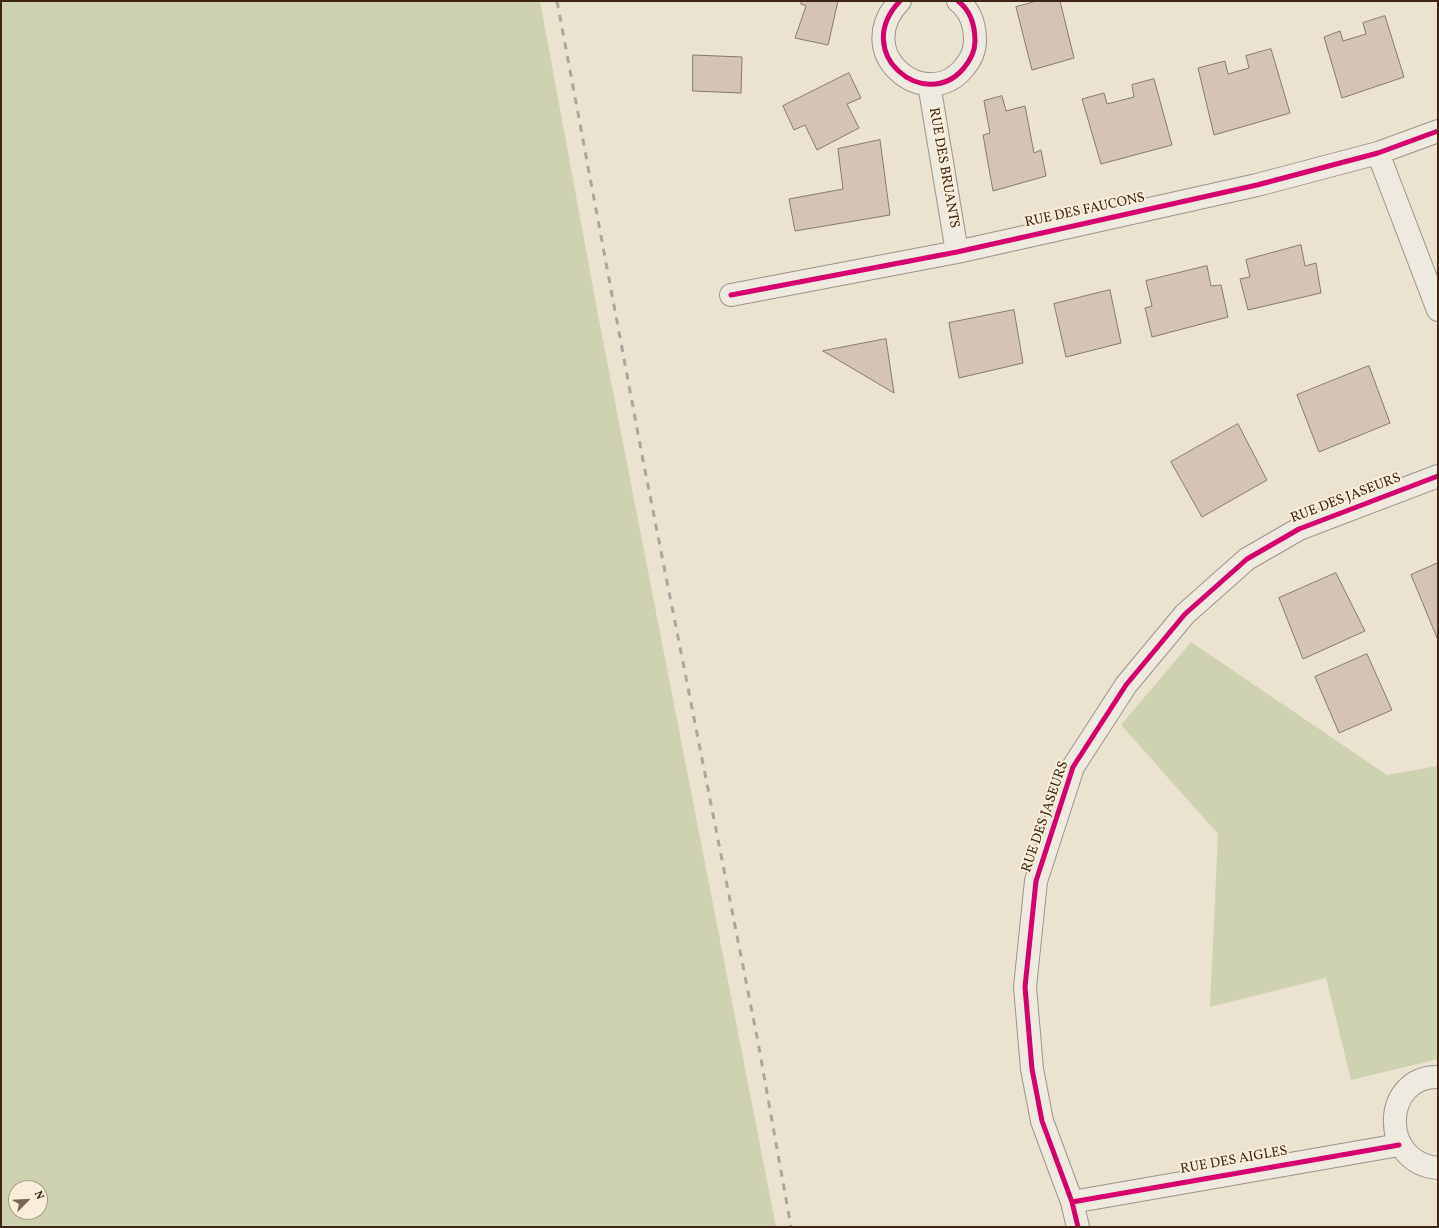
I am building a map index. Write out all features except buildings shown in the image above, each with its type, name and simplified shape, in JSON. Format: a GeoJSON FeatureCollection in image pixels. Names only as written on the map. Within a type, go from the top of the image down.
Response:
{"type":"FeatureCollection","features":[{"type":"Feature","properties":{"kind":"street"},"geometry":{"type":"LineString","coordinates":[[900,1],[891,10],[885,23],[883,38],[885,52],[892,65],[902,75],[915,82],[929,84],[945,82],[959,74],[970,61],[973,51],[975,30],[970,15],[958,1]]}},
{"type":"Feature","properties":{"kind":"street","name":"RUE DES BRUANTS"},"geometry":{"type":"LineString","coordinates":[[929,84],[957,252]]}},
{"type":"Feature","properties":{"kind":"street","name":"RUE DES FAUCONS"},"geometry":{"type":"LineString","coordinates":[[731,295],[957,252],[1257,185],[1378,153],[1438,131]]}},
{"type":"Feature","properties":{"kind":"street"},"geometry":{"type":"LineString","coordinates":[[1378,153],[1438,310]]}},
{"type":"Feature","properties":{"kind":"street","name":"RUE DES JASEURS"},"geometry":{"type":"LineString","coordinates":[[1078,1227],[1072,1202],[1042,1120],[1032,1069],[1024,987],[1036,882],[1073,767],[1126,685],[1185,614],[1247,559],[1299,529],[1438,476]]}},
{"type":"Feature","properties":{"kind":"street"},"geometry":{"type":"LineString","coordinates":[[1438,1077],[1419,1081],[1407,1090],[1398,1102],[1394,1116],[1394,1130],[1399,1145],[1409,1157],[1422,1165],[1438,1168]]}},
{"type":"Feature","properties":{"kind":"street","name":"RUE DES AIGLES"},"geometry":{"type":"LineString","coordinates":[[1072,1202],[1399,1145]]}},
{"type":"Feature","properties":{"kind":"green space"},"geometry":{"type":"Polygon","coordinates":[[[1,1],[540,1],[599,320],[776,1227],[1,1227],[1,1]]]}},
{"type":"Feature","properties":{"kind":"green space"},"geometry":{"type":"Polygon","coordinates":[[[1191,642],[1387,775],[1438,766],[1438,1059],[1351,1080],[1326,978],[1210,1007],[1218,834],[1121,725],[1191,642]]]}},
{"type":"Feature","properties":{"kind":"railway"},"geometry":{"type":"LineString","coordinates":[[557,1],[642,455],[758,1042],[791,1227]]}},
{"type":"Feature","properties":{"kind":"cycle path"},"geometry":{"type":"LineString","coordinates":[[900,1],[887,21],[883,40],[888,57],[898,71],[913,81],[930,84],[947,81],[963,69],[973,53],[975,45],[973,24],[966,9],[958,1]]}},
{"type":"Feature","properties":{"kind":"cycle path"},"geometry":{"type":"LineString","coordinates":[[731,295],[957,252],[1257,185],[1378,153],[1438,131]]}},
{"type":"Feature","properties":{"kind":"cycle path"},"geometry":{"type":"LineString","coordinates":[[1078,1227],[1072,1202],[1042,1121],[1032,1069],[1025,987],[1036,881],[1073,767],[1126,685],[1185,614],[1247,559],[1299,529],[1438,476]]}},
{"type":"Feature","properties":{"kind":"cycle path"},"geometry":{"type":"LineString","coordinates":[[1072,1202],[1399,1145]]}}]}
